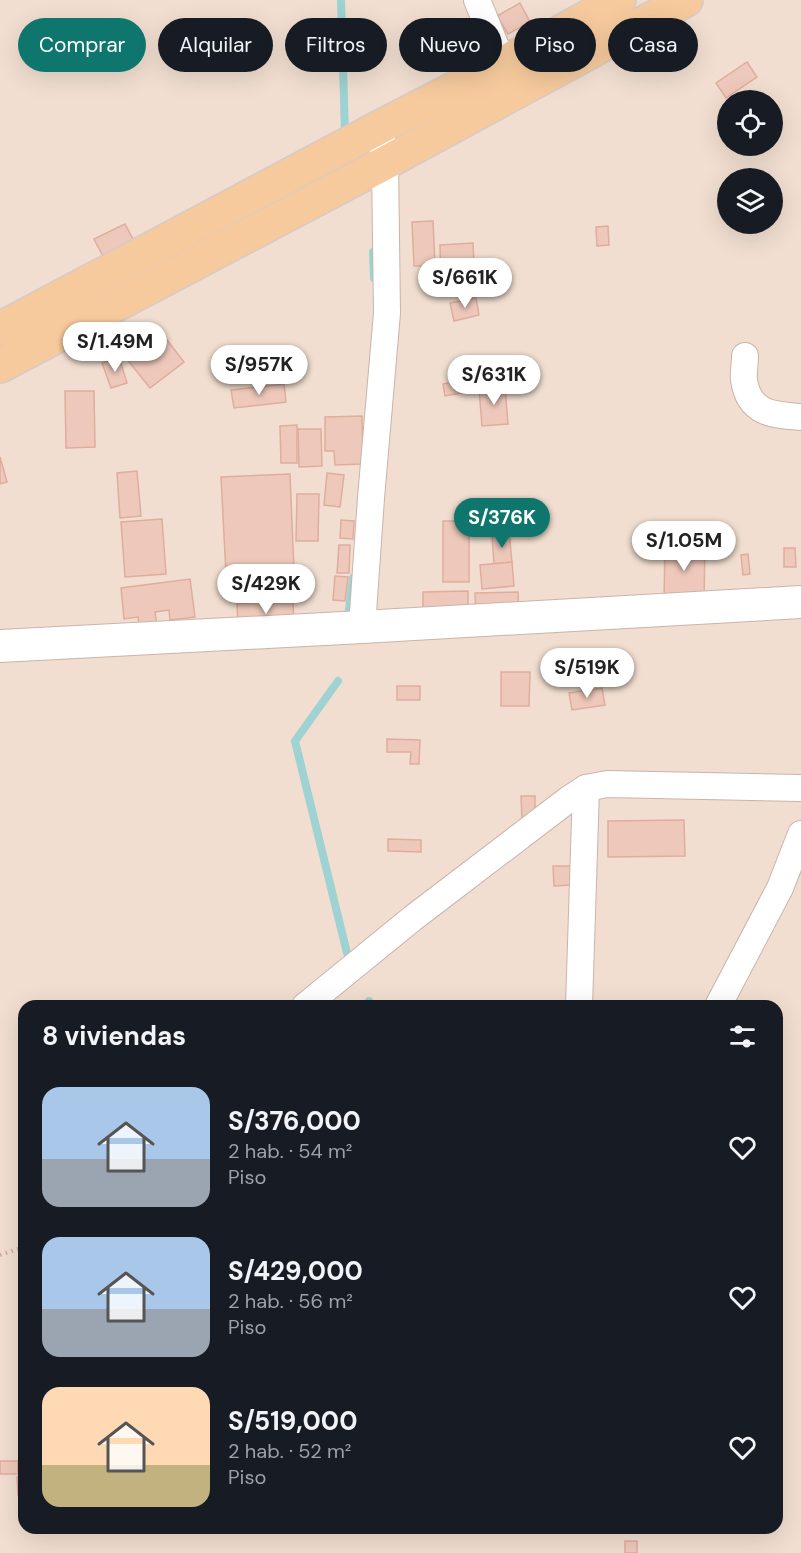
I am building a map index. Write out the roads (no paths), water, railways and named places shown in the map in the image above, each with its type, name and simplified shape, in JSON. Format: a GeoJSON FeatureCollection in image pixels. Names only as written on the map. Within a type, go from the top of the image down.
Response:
{"type":"FeatureCollection","features":[{"type":"Feature","properties":{"kind":"main road"},"geometry":{"type":"LineString","coordinates":[[0,366],[385,163],[619,0]]}},
{"type":"Feature","properties":{"kind":"main road"},"geometry":{"type":"LineString","coordinates":[[0,329],[380,127],[508,78],[682,1]]}},
{"type":"Feature","properties":{"kind":"main road"},"geometry":{"type":"LineString","coordinates":[[228,208],[244,237]]}},
{"type":"Feature","properties":{"kind":"main road"},"geometry":{"type":"LineString","coordinates":[[61,297],[79,324]]}},
{"type":"Feature","properties":{"kind":"street"},"geometry":{"type":"LineString","coordinates":[[477,0],[508,78]]}},
{"type":"Feature","properties":{"kind":"street"},"geometry":{"type":"LineString","coordinates":[[362,627],[387,313],[385,163],[380,127]]}},
{"type":"Feature","properties":{"kind":"street"},"geometry":{"type":"LineString","coordinates":[[746,356],[744,379],[748,397],[760,410],[783,416],[801,417]]}},
{"type":"Feature","properties":{"kind":"street"},"geometry":{"type":"LineString","coordinates":[[0,646],[801,602]]}},
{"type":"Feature","properties":{"kind":"street"},"geometry":{"type":"LineString","coordinates":[[312,1000],[413,918],[586,788],[607,784],[801,788]]}},
{"type":"Feature","properties":{"kind":"street"},"geometry":{"type":"LineString","coordinates":[[579,1000],[586,788]]}},
{"type":"Feature","properties":{"kind":"street"},"geometry":{"type":"LineString","coordinates":[[721,1000],[780,888],[801,834]]}},
{"type":"Feature","properties":{"kind":"waterway"},"geometry":{"type":"LineString","coordinates":[[341,0],[345,133]]}},
{"type":"Feature","properties":{"kind":"waterway"},"geometry":{"type":"LineString","coordinates":[[373,252],[374,278]]}},
{"type":"Feature","properties":{"kind":"waterway"},"geometry":{"type":"LineString","coordinates":[[348,617],[353,578]]}},
{"type":"Feature","properties":{"kind":"waterway"},"geometry":{"type":"LineString","coordinates":[[338,681],[295,741],[347,953]]}}]}
